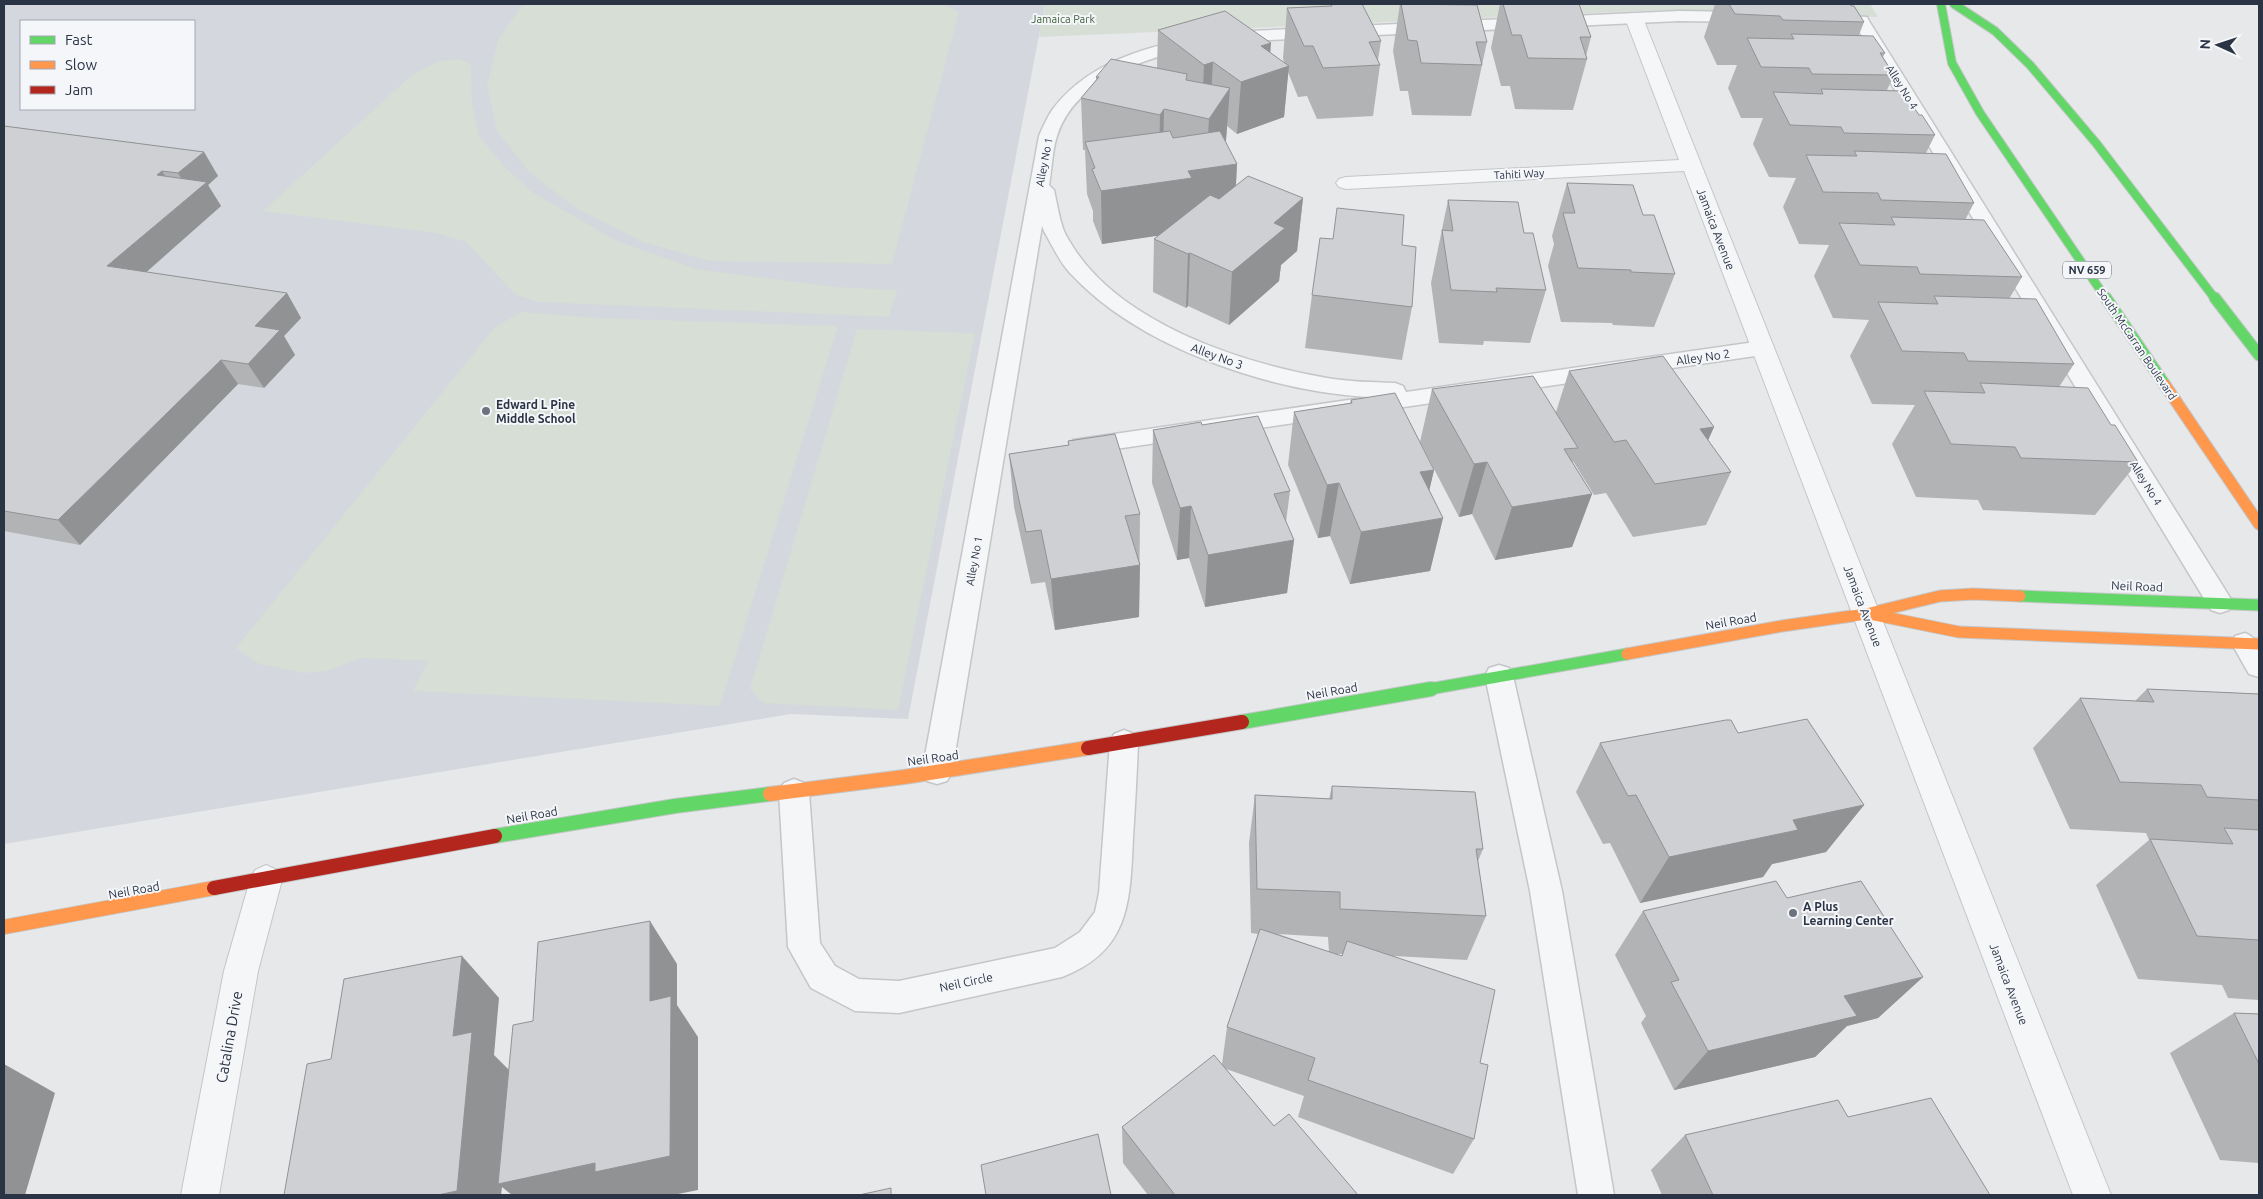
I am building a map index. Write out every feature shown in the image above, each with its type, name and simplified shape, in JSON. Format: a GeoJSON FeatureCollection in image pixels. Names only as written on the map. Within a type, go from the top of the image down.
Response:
{"type":"FeatureCollection","features":[{"type":"Feature","properties":{"kind":"street","name":"South McCarran Boulevard"},"geometry":{"type":"LineString","coordinates":[[1941,4],[1952,63],[1980,113],[2259,524]]}},
{"type":"Feature","properties":{"kind":"street"},"geometry":{"type":"LineString","coordinates":[[1954,4],[1995,31],[2030,65],[2096,143],[2259,355]]}},
{"type":"Feature","properties":{"kind":"street","name":"Jamaica Avenue"},"geometry":{"type":"LineString","coordinates":[[1634,18],[2092,1195]]}},
{"type":"Feature","properties":{"kind":"street","name":"Tahiti Way"},"geometry":{"type":"LineString","coordinates":[[1346,183],[1691,165]]}},
{"type":"Feature","properties":{"kind":"street","name":"Neil Road"},"geometry":{"type":"LineString","coordinates":[[4,927],[643,810],[938,772],[1124,742],[1797,623],[1866,614],[1921,600],[1973,594],[2259,605]]}},
{"type":"Feature","properties":{"kind":"street","name":"Neil Road"},"geometry":{"type":"LineString","coordinates":[[1866,614],[1959,632],[2255,651]]}},
{"type":"Feature","properties":{"kind":"street","name":"Catalina Drive"},"geometry":{"type":"LineString","coordinates":[[200,1195],[241,971],[266,880]]}},
{"type":"Feature","properties":{"kind":"lane"},"geometry":{"type":"LineString","coordinates":[[1634,18],[1679,16],[1765,18]]}},
{"type":"Feature","properties":{"kind":"lane","name":"Alley No 1"},"geometry":{"type":"LineString","coordinates":[[938,772],[1001,458],[1042,165],[1048,136],[1060,113],[1082,89],[1110,70],[1144,55],[1186,43],[1228,37],[1634,18]]}},
{"type":"Feature","properties":{"kind":"lane","name":"Alley No 4"},"geometry":{"type":"LineString","coordinates":[[1813,19],[1861,20],[2220,602]]}},
{"type":"Feature","properties":{"kind":"lane","name":"Alley No 3"},"geometry":{"type":"LineString","coordinates":[[1042,165],[1045,208],[1052,230],[1074,264],[1104,295],[1149,326],[1196,349],[1254,370],[1322,385],[1406,392],[1492,387]]}},
{"type":"Feature","properties":{"kind":"lane","name":"Alley No 2"},"geometry":{"type":"LineString","coordinates":[[1060,449],[1762,348]]}},
{"type":"Feature","properties":{"kind":"lane"},"geometry":{"type":"LineString","coordinates":[[1499,676],[1546,891],[1596,1195]]}},
{"type":"Feature","properties":{"kind":"lane","name":"Neil Circle"},"geometry":{"type":"LineString","coordinates":[[794,792],[804,947],[823,977],[854,995],[899,996],[1062,962],[1091,943],[1109,918],[1114,892],[1124,742]]}},
{"type":"Feature","properties":{"kind":"shaded area","name":"Edward L Pine Middle School"},"geometry":{"type":"Polygon","coordinates":[[[4,4],[1045,4],[908,719],[791,714],[4,844],[4,4]]]}},
{"type":"Feature","properties":{"kind":"green space"},"geometry":{"type":"Polygon","coordinates":[[[523,4],[891,4],[945,5],[959,12],[892,264],[709,261],[643,242],[577,209],[529,172],[497,131],[487,86],[498,40],[523,4]]]}},
{"type":"Feature","properties":{"kind":"green space","name":"Jamaica Park"},"geometry":{"type":"Polygon","coordinates":[[[1045,4],[1870,4],[1878,17],[1664,10],[1039,37],[1045,4]]]}},
{"type":"Feature","properties":{"kind":"green space"},"geometry":{"type":"Polygon","coordinates":[[[458,59],[468,62],[471,66],[472,103],[479,136],[505,167],[532,192],[617,241],[696,269],[836,287],[897,290],[889,317],[538,302],[516,295],[466,242],[436,233],[263,211],[412,75],[439,61],[458,59]]]}},
{"type":"Feature","properties":{"kind":"green space"},"geometry":{"type":"Polygon","coordinates":[[[521,312],[599,318],[838,326],[720,706],[413,691],[428,661],[361,658],[327,671],[304,673],[259,664],[236,648],[494,328],[521,312]]]}},
{"type":"Feature","properties":{"kind":"green space"},"geometry":{"type":"Polygon","coordinates":[[[857,329],[975,333],[898,710],[763,703],[750,689],[857,329]]]}},
{"type":"Feature","properties":{"kind":"building"},"geometry":{"type":"Polygon","coordinates":[[[1331,4],[1362,4],[1381,41],[1369,42],[1380,65],[1323,68],[1313,46],[1304,46],[1287,8],[1332,6],[1331,4]]]}},
{"type":"Feature","properties":{"kind":"building"},"geometry":{"type":"Polygon","coordinates":[[[1401,4],[1477,5],[1487,42],[1476,42],[1482,65],[1421,63],[1417,41],[1408,40],[1401,4]]]}},
{"type":"Feature","properties":{"kind":"building"},"geometry":{"type":"Polygon","coordinates":[[[1503,4],[1579,4],[1591,37],[1580,37],[1587,59],[1528,58],[1521,35],[1512,35],[1503,4]]]}},
{"type":"Feature","properties":{"kind":"building"},"geometry":{"type":"Polygon","coordinates":[[[1729,4],[1850,4],[1854,6],[1864,22],[1783,20],[1780,16],[1735,14],[1729,4]]]}},
{"type":"Feature","properties":{"kind":"building"},"geometry":{"type":"Polygon","coordinates":[[[1225,11],[1271,43],[1261,46],[1289,66],[1241,82],[1213,62],[1204,65],[1158,30],[1225,11]]]}},
{"type":"Feature","properties":{"kind":"building"},"geometry":{"type":"Polygon","coordinates":[[[1791,34],[1873,36],[1885,53],[1880,53],[1894,75],[1812,74],[1809,68],[1761,67],[1747,38],[1794,39],[1791,34]]]}},
{"type":"Feature","properties":{"kind":"building"},"geometry":{"type":"Polygon","coordinates":[[[1111,59],[1187,74],[1186,80],[1230,88],[1209,119],[1164,109],[1160,115],[1081,98],[1111,59]]]}},
{"type":"Feature","properties":{"kind":"building"},"geometry":{"type":"Polygon","coordinates":[[[1821,89],[1903,91],[1935,135],[1844,133],[1841,127],[1790,125],[1773,92],[1823,94],[1821,89]]]}},
{"type":"Feature","properties":{"kind":"building"},"geometry":{"type":"Polygon","coordinates":[[[4,126],[204,152],[178,173],[162,171],[157,175],[207,182],[107,266],[287,293],[255,326],[280,330],[248,364],[221,360],[58,520],[4,511],[4,126]]]}},
{"type":"Feature","properties":{"kind":"building"},"geometry":{"type":"Polygon","coordinates":[[[1170,131],[1173,138],[1220,131],[1237,164],[1188,171],[1192,178],[1101,191],[1092,169],[1095,168],[1085,142],[1170,131]]]}},
{"type":"Feature","properties":{"kind":"building"},"geometry":{"type":"Polygon","coordinates":[[[1854,151],[1946,154],[1974,203],[1881,200],[1878,193],[1823,192],[1806,155],[1857,156],[1854,151]]]}},
{"type":"Feature","properties":{"kind":"building"},"geometry":{"type":"Polygon","coordinates":[[[1248,176],[1303,198],[1274,223],[1285,228],[1232,272],[1154,239],[1210,195],[1219,199],[1248,176]]]}},
{"type":"Feature","properties":{"kind":"building"},"geometry":{"type":"Polygon","coordinates":[[[1567,183],[1633,185],[1643,215],[1654,215],[1675,274],[1578,268],[1563,213],[1575,213],[1567,183]]]}},
{"type":"Feature","properties":{"kind":"building"},"geometry":{"type":"Polygon","coordinates":[[[1448,200],[1518,202],[1524,233],[1533,233],[1546,290],[1496,288],[1497,292],[1451,290],[1442,230],[1453,231],[1448,200]]]}},
{"type":"Feature","properties":{"kind":"building"},"geometry":{"type":"Polygon","coordinates":[[[1337,208],[1404,215],[1402,245],[1416,247],[1412,307],[1312,295],[1320,238],[1333,239],[1337,208]]]}},
{"type":"Feature","properties":{"kind":"building"},"geometry":{"type":"Polygon","coordinates":[[[1891,217],[1984,220],[2022,277],[1920,274],[1917,267],[1860,265],[1839,223],[1895,225],[1891,217]]]}},
{"type":"Feature","properties":{"kind":"building"},"geometry":{"type":"Polygon","coordinates":[[[1934,296],[2036,299],[2074,364],[1968,361],[1964,353],[1902,351],[1878,302],[1938,304],[1934,296]]]}},
{"type":"Feature","properties":{"kind":"building"},"geometry":{"type":"Polygon","coordinates":[[[1663,356],[1714,427],[1700,429],[1731,472],[1655,484],[1626,440],[1614,442],[1569,371],[1663,356]]]}},
{"type":"Feature","properties":{"kind":"building"},"geometry":{"type":"Polygon","coordinates":[[[1533,376],[1578,448],[1564,449],[1592,494],[1512,507],[1487,462],[1474,464],[1432,389],[1533,376]]]}},
{"type":"Feature","properties":{"kind":"building"},"geometry":{"type":"Polygon","coordinates":[[[1980,383],[2088,388],[2111,425],[2115,425],[2138,462],[2021,458],[2015,447],[1951,444],[1924,391],[1985,393],[1980,383]]]}},
{"type":"Feature","properties":{"kind":"building"},"geometry":{"type":"Polygon","coordinates":[[[1395,393],[1434,470],[1420,472],[1443,518],[1361,532],[1339,483],[1327,485],[1294,412],[1352,403],[1351,400],[1395,393]]]}},
{"type":"Feature","properties":{"kind":"building"},"geometry":{"type":"Polygon","coordinates":[[[1258,416],[1290,491],[1274,494],[1294,540],[1208,555],[1191,506],[1180,508],[1153,430],[1201,422],[1202,425],[1258,416]]]}},
{"type":"Feature","properties":{"kind":"building"},"geometry":{"type":"Polygon","coordinates":[[[1115,434],[1140,514],[1125,516],[1140,565],[1051,579],[1041,530],[1026,532],[1009,454],[1069,445],[1068,441],[1115,434]]]}},
{"type":"Feature","properties":{"kind":"building"},"geometry":{"type":"Polygon","coordinates":[[[2147,689],[2259,694],[2259,800],[2207,797],[2201,785],[2120,782],[2080,698],[2154,702],[2147,689]]]}},
{"type":"Feature","properties":{"kind":"building"},"geometry":{"type":"Polygon","coordinates":[[[1807,719],[1864,805],[1793,820],[1798,830],[1669,857],[1636,795],[1628,796],[1600,743],[1726,720],[1731,720],[1738,733],[1807,719]]]}},
{"type":"Feature","properties":{"kind":"building"},"geometry":{"type":"Polygon","coordinates":[[[1332,786],[1475,792],[1483,849],[1476,849],[1486,916],[1340,909],[1340,892],[1257,889],[1255,795],[1332,799],[1332,786]]]}},
{"type":"Feature","properties":{"kind":"building"},"geometry":{"type":"Polygon","coordinates":[[[2224,828],[2259,830],[2259,940],[2197,936],[2150,839],[2233,844],[2224,828]]]}},
{"type":"Feature","properties":{"kind":"building"},"geometry":{"type":"Polygon","coordinates":[[[1776,881],[1787,898],[1861,881],[1923,977],[1844,996],[1857,1016],[1708,1051],[1671,982],[1679,980],[1643,911],[1776,881]]]}},
{"type":"Feature","properties":{"kind":"building"},"geometry":{"type":"Polygon","coordinates":[[[650,921],[650,1001],[671,996],[670,1156],[595,1172],[595,1163],[498,1184],[513,1025],[533,1021],[538,942],[650,921]]]}},
{"type":"Feature","properties":{"kind":"building"},"geometry":{"type":"Polygon","coordinates":[[[1260,929],[1342,956],[1347,941],[1495,990],[1480,1063],[1488,1065],[1474,1139],[1308,1080],[1315,1058],[1227,1027],[1260,929]]]}},
{"type":"Feature","properties":{"kind":"building"},"geometry":{"type":"Polygon","coordinates":[[[462,956],[453,1036],[472,1032],[457,1191],[438,1195],[284,1195],[307,1064],[331,1059],[344,979],[462,956]]]}},
{"type":"Feature","properties":{"kind":"building"},"geometry":{"type":"Polygon","coordinates":[[[2234,1013],[2259,1014],[2259,1064],[2234,1013]]]}},
{"type":"Feature","properties":{"kind":"building"},"geometry":{"type":"Polygon","coordinates":[[[1214,1055],[1274,1126],[1289,1114],[1358,1195],[1175,1195],[1122,1127],[1214,1055]]]}},
{"type":"Feature","properties":{"kind":"building"},"geometry":{"type":"Polygon","coordinates":[[[1931,1098],[1990,1195],[1713,1195],[1685,1135],[1838,1100],[1848,1117],[1931,1098]]]}},
{"type":"Feature","properties":{"kind":"building"},"geometry":{"type":"Polygon","coordinates":[[[1098,1134],[1111,1195],[986,1195],[981,1165],[1098,1134]]]}},
{"type":"Feature","properties":{"kind":"building"},"geometry":{"type":"Polygon","coordinates":[[[891,1188],[891,1195],[859,1195],[891,1188]]]}},
{"type":"Feature","properties":{"kind":"traffic: fast"},"geometry":{"type":"LineString","coordinates":[[1941,4],[1952,63],[1980,113],[2165,385]]}},
{"type":"Feature","properties":{"kind":"traffic: fast"},"geometry":{"type":"LineString","coordinates":[[1954,4],[1995,31],[2030,65],[2096,143],[2259,355]]}},
{"type":"Feature","properties":{"kind":"traffic: fast"},"geometry":{"type":"LineString","coordinates":[[2020,596],[2259,605]]}},
{"type":"Feature","properties":{"kind":"traffic: fast"},"geometry":{"type":"LineString","coordinates":[[1242,722],[1627,654]]}},
{"type":"Feature","properties":{"kind":"traffic: fast"},"geometry":{"type":"LineString","coordinates":[[495,836],[675,806],[770,794]]}},
{"type":"Feature","properties":{"kind":"traffic: slow"},"geometry":{"type":"LineString","coordinates":[[2165,385],[2259,524]]}},
{"type":"Feature","properties":{"kind":"traffic: slow"},"geometry":{"type":"LineString","coordinates":[[1627,654],[1782,626],[1866,614],[1940,596],[1973,594],[2020,596]]}},
{"type":"Feature","properties":{"kind":"traffic: slow"},"geometry":{"type":"LineString","coordinates":[[1870,614],[1959,632],[2259,644]]}},
{"type":"Feature","properties":{"kind":"traffic: slow"},"geometry":{"type":"LineString","coordinates":[[770,794],[904,777],[1088,748]]}},
{"type":"Feature","properties":{"kind":"traffic: slow"},"geometry":{"type":"LineString","coordinates":[[4,927],[214,888]]}},
{"type":"Feature","properties":{"kind":"traffic: jam"},"geometry":{"type":"LineString","coordinates":[[1088,748],[1242,722]]}},
{"type":"Feature","properties":{"kind":"traffic: jam"},"geometry":{"type":"LineString","coordinates":[[214,888],[495,836]]}},
{"type":"Feature","properties":{"kind":"place","name":"Edward L Pine Middle School"},"geometry":{"type":"Point","coordinates":[486,411]}},
{"type":"Feature","properties":{"kind":"place","name":"A Plus Learning Center"},"geometry":{"type":"Point","coordinates":[1793,913]}}]}
